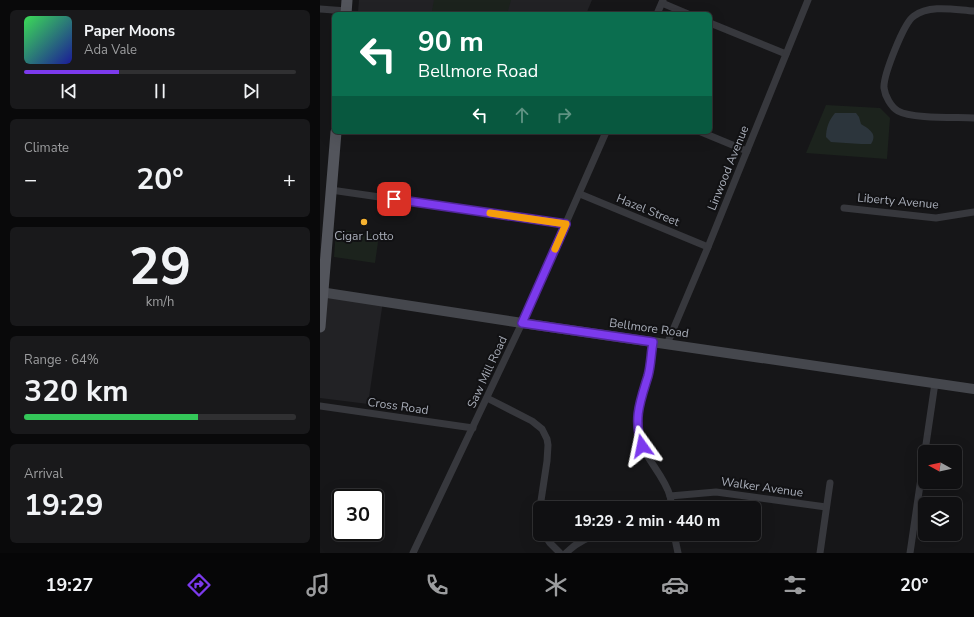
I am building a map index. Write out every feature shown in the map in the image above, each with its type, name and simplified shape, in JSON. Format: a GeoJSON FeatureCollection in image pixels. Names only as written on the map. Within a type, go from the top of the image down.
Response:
{"type":"FeatureCollection","features":[{"type":"Feature","properties":{"kind":"main road"},"geometry":{"type":"LineString","coordinates":[[320,327],[321,292],[336,134]]}},
{"type":"Feature","properties":{"kind":"main road","name":"Bellmore Road"},"geometry":{"type":"LineString","coordinates":[[321,292],[974,389]]}},
{"type":"Feature","properties":{"kind":"street","name":"Linwood Avenue"},"geometry":{"type":"LineString","coordinates":[[667,344],[808,0]]}},
{"type":"Feature","properties":{"kind":"street"},"geometry":{"type":"LineString","coordinates":[[658,12],[662,2],[684,12]]}},
{"type":"Feature","properties":{"kind":"street"},"geometry":{"type":"LineString","coordinates":[[320,9],[347,8]]}},
{"type":"Feature","properties":{"kind":"street"},"geometry":{"type":"LineString","coordinates":[[974,11],[934,9],[922,11],[913,16],[906,26],[891,60],[886,74],[884,88],[889,102],[897,111],[910,115],[974,118]]}},
{"type":"Feature","properties":{"kind":"street"},"geometry":{"type":"LineString","coordinates":[[712,24],[786,54]]}},
{"type":"Feature","properties":{"kind":"street","name":"Saw Mill Road"},"geometry":{"type":"LineString","coordinates":[[413,553],[522,323],[605,134]]}},
{"type":"Feature","properties":{"kind":"street"},"geometry":{"type":"LineString","coordinates":[[706,134],[747,151]]}},
{"type":"Feature","properties":{"kind":"street"},"geometry":{"type":"LineString","coordinates":[[331,190],[566,224]]}},
{"type":"Feature","properties":{"kind":"street","name":"Hazel Street"},"geometry":{"type":"LineString","coordinates":[[580,194],[708,247]]}},
{"type":"Feature","properties":{"kind":"street","name":"Liberty Avenue"},"geometry":{"type":"LineString","coordinates":[[844,208],[936,218],[974,212]]}},
{"type":"Feature","properties":{"kind":"street"},"geometry":{"type":"LineString","coordinates":[[653,342],[648,375],[642,390],[637,432],[642,446],[656,468],[670,496],[670,501]]}},
{"type":"Feature","properties":{"kind":"street"},"geometry":{"type":"LineString","coordinates":[[910,553],[935,383]]}},
{"type":"Feature","properties":{"kind":"street"},"geometry":{"type":"LineString","coordinates":[[487,398],[532,421],[542,430],[547,439],[548,453],[541,501]]}},
{"type":"Feature","properties":{"kind":"street","name":"Cross Road"},"geometry":{"type":"LineString","coordinates":[[320,406],[473,428]]}},
{"type":"Feature","properties":{"kind":"street"},"geometry":{"type":"LineString","coordinates":[[820,553],[830,483]]}},
{"type":"Feature","properties":{"kind":"street","name":"Walker Avenue"},"geometry":{"type":"LineString","coordinates":[[670,496],[716,492],[826,508]]}},
{"type":"Feature","properties":{"kind":"street"},"geometry":{"type":"LineString","coordinates":[[549,541],[560,553]]}},
{"type":"Feature","properties":{"kind":"street"},"geometry":{"type":"LineString","coordinates":[[566,553],[581,541]]}},
{"type":"Feature","properties":{"kind":"street"},"geometry":{"type":"LineString","coordinates":[[675,541],[678,553]]}},
{"type":"Feature","properties":{"kind":"shaded area"},"geometry":{"type":"Polygon","coordinates":[[[359,0],[592,0],[587,12],[358,12],[359,0]]]}},
{"type":"Feature","properties":{"kind":"shaded area"},"geometry":{"type":"Polygon","coordinates":[[[434,0],[511,0],[508,12],[432,11],[434,0]]]}},
{"type":"Feature","properties":{"kind":"shaded area"},"geometry":{"type":"Polygon","coordinates":[[[826,105],[880,108],[890,118],[887,159],[806,153],[826,105]]]}},
{"type":"Feature","properties":{"kind":"shaded area"},"geometry":{"type":"Polygon","coordinates":[[[835,113],[856,113],[861,124],[872,132],[874,137],[871,144],[831,142],[826,137],[830,121],[835,113]]]}},
{"type":"Feature","properties":{"kind":"shaded area"},"geometry":{"type":"Polygon","coordinates":[[[336,229],[379,235],[375,263],[334,257],[336,229]]]}},
{"type":"Feature","properties":{"kind":"shaded area"},"geometry":{"type":"Polygon","coordinates":[[[320,292],[383,301],[368,404],[320,398],[320,292]]]}},
{"type":"Feature","properties":{"kind":"slow traffic"},"geometry":{"type":"LineString","coordinates":[[490,213],[566,224],[555,249]]}},
{"type":"Feature","properties":{"kind":"place","name":"Cigar Lotto"},"geometry":{"type":"Point","coordinates":[364,222]}},
{"type":"Feature","properties":{"kind":"route"},"geometry":{"type":"LineString","coordinates":[[394,199],[566,224],[522,323],[653,342],[648,375],[642,390],[638,416],[637,432],[642,446]]}}]}
